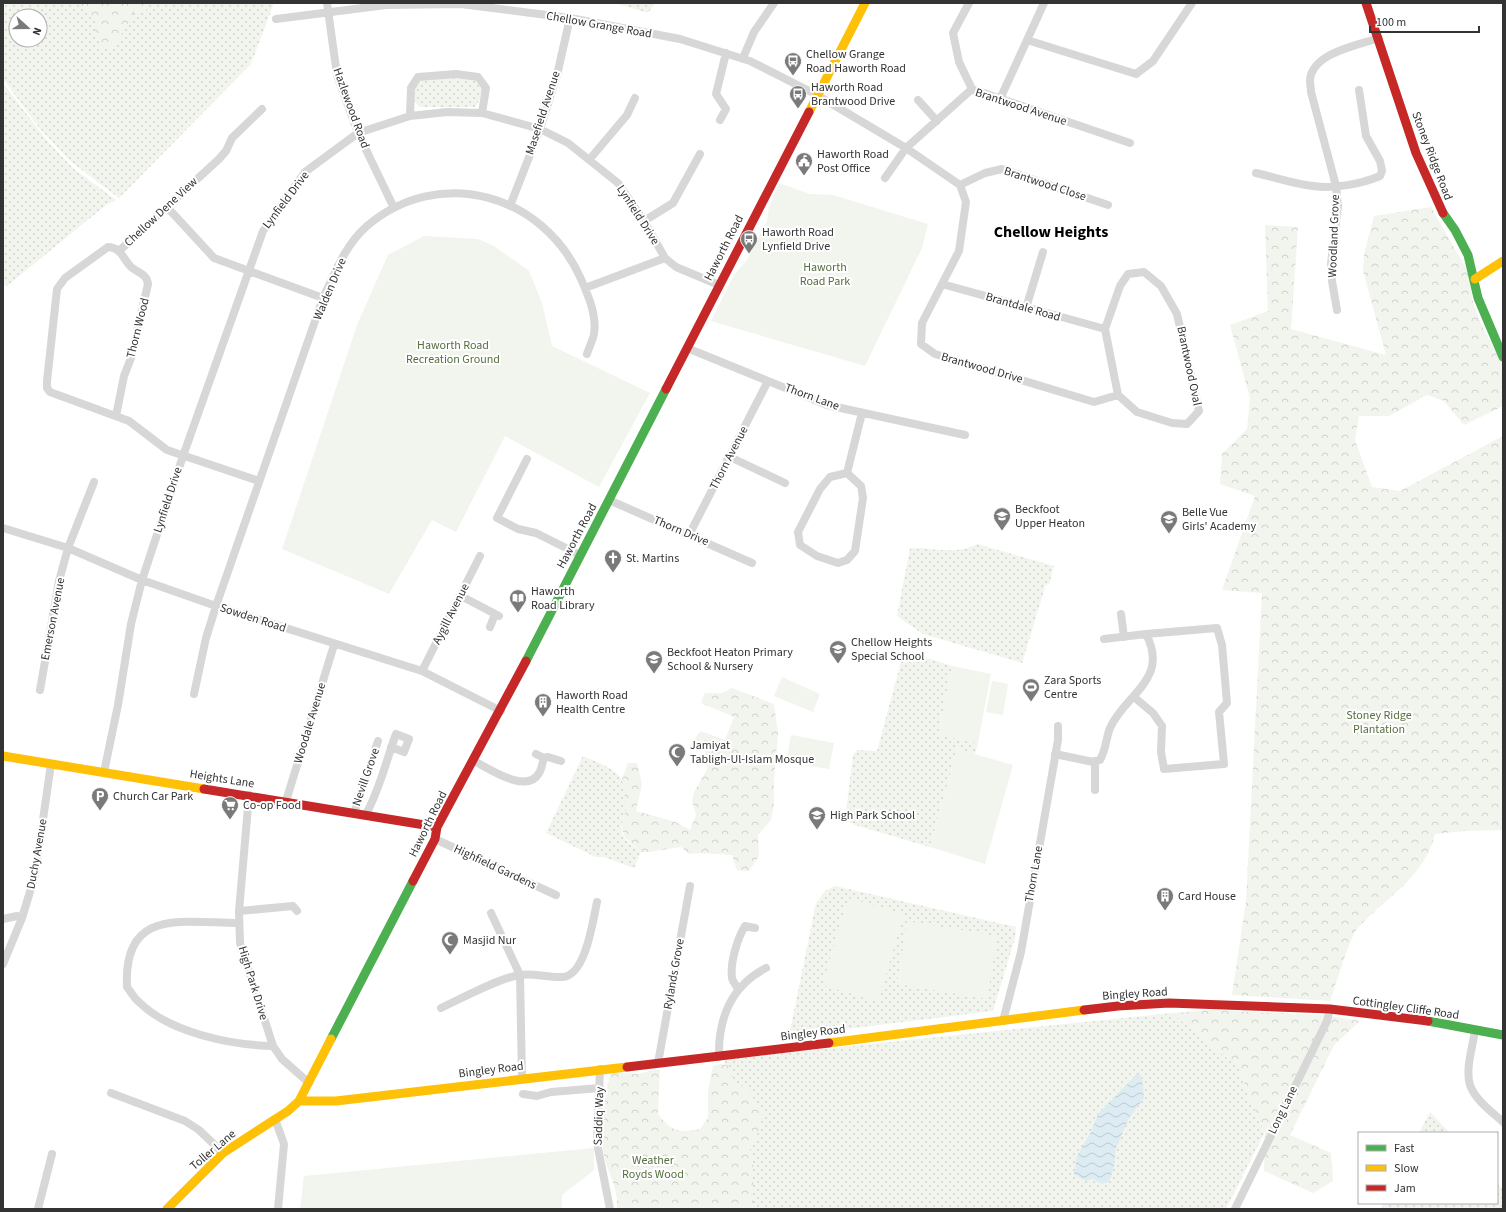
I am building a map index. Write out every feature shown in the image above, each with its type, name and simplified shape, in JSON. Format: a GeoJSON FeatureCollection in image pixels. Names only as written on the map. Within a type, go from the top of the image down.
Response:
{"type":"FeatureCollection","features":[{"type":"Feature","properties":{"kind":"main road","name":"Haworth Road"},"geometry":{"type":"LineString","coordinates":[[299,1101],[435,839],[437,827],[501,711],[865,3]]}},
{"type":"Feature","properties":{"kind":"main road","name":"Stoney Ridge Road"},"geometry":{"type":"LineString","coordinates":[[1366,3],[1379,38],[1416,153],[1439,208],[1455,230],[1468,255],[1475,279],[1478,298],[1503,357]]}},
{"type":"Feature","properties":{"kind":"main road"},"geometry":{"type":"LineString","coordinates":[[1475,279],[1503,261]]}},
{"type":"Feature","properties":{"kind":"main road","name":"Heights Lane"},"geometry":{"type":"LineString","coordinates":[[3,756],[366,814],[437,827]]}},
{"type":"Feature","properties":{"kind":"main road","name":"Bingley Road"},"geometry":{"type":"LineString","coordinates":[[299,1101],[336,1101],[600,1069],[719,1057],[1118,1006],[1169,1003],[1330,1010]]}},
{"type":"Feature","properties":{"kind":"main road","name":"Cottingley Cliffe Road"},"geometry":{"type":"LineString","coordinates":[[1330,1010],[1414,1018],[1503,1035]]}},
{"type":"Feature","properties":{"kind":"main road","name":"Toller Lane"},"geometry":{"type":"LineString","coordinates":[[167,1209],[223,1153],[288,1111],[299,1101]]}},
{"type":"Feature","properties":{"kind":"street","name":"Hazlewood Road"},"geometry":{"type":"LineString","coordinates":[[327,3],[337,75],[358,133],[394,208]]}},
{"type":"Feature","properties":{"kind":"street"},"geometry":{"type":"LineString","coordinates":[[743,58],[757,28],[774,3]]}},
{"type":"Feature","properties":{"kind":"street"},"geometry":{"type":"LineString","coordinates":[[969,3],[953,33],[959,62],[972,89]]}},
{"type":"Feature","properties":{"kind":"street"},"geometry":{"type":"LineString","coordinates":[[1000,99],[1044,3]]}},
{"type":"Feature","properties":{"kind":"street"},"geometry":{"type":"LineString","coordinates":[[1027,40],[1136,74],[1153,61],[1192,3]]}},
{"type":"Feature","properties":{"kind":"street","name":"Chellow Grange Road"},"geometry":{"type":"LineString","coordinates":[[276,19],[386,5],[461,4],[570,18],[680,39],[743,58],[817,94]]}},
{"type":"Feature","properties":{"kind":"street","name":"Masefield Avenue"},"geometry":{"type":"LineString","coordinates":[[510,206],[540,129],[557,75],[570,18]]}},
{"type":"Feature","properties":{"kind":"street","name":"Woodland Grove"},"geometry":{"type":"LineString","coordinates":[[1337,310],[1332,281],[1331,264],[1338,206],[1336,186],[1311,92],[1310,79],[1316,64],[1328,55],[1379,38]]}},
{"type":"Feature","properties":{"kind":"street"},"geometry":{"type":"LineString","coordinates":[[720,120],[726,109],[716,94],[726,53]]}},
{"type":"Feature","properties":{"kind":"street"},"geometry":{"type":"LineString","coordinates":[[410,116],[411,88],[418,77],[456,74],[478,78],[486,88],[482,113]]}},
{"type":"Feature","properties":{"kind":"street","name":"Brantwood Avenue"},"geometry":{"type":"LineString","coordinates":[[885,178],[906,148],[972,89],[1130,143]]}},
{"type":"Feature","properties":{"kind":"street"},"geometry":{"type":"LineString","coordinates":[[1256,173],[1313,186],[1336,186],[1369,180],[1380,176],[1382,171],[1380,161],[1366,136],[1359,90]]}},
{"type":"Feature","properties":{"kind":"street"},"geometry":{"type":"LineString","coordinates":[[817,94],[906,148],[960,185]]}},
{"type":"Feature","properties":{"kind":"street"},"geometry":{"type":"LineString","coordinates":[[589,160],[627,115],[635,98]]}},
{"type":"Feature","properties":{"kind":"street"},"geometry":{"type":"LineString","coordinates":[[918,100],[937,121]]}},
{"type":"Feature","properties":{"kind":"street","name":"Chellow Dene View"},"geometry":{"type":"LineString","coordinates":[[116,416],[72,400],[55,396],[47,388],[57,289],[65,278],[102,249],[112,247],[120,251],[219,159],[226,151],[232,138],[262,109]]}},
{"type":"Feature","properties":{"kind":"street","name":"Lynfield Drive"},"geometry":{"type":"LineString","coordinates":[[104,772],[118,705],[131,624],[142,580],[183,456],[263,231],[289,192],[305,172],[358,133],[410,116],[447,112],[482,113],[540,129],[568,143],[618,183],[644,221],[665,258],[676,266],[720,285]]}},
{"type":"Feature","properties":{"kind":"street"},"geometry":{"type":"LineString","coordinates":[[644,221],[672,203],[700,154]]}},
{"type":"Feature","properties":{"kind":"street","name":"Brantwood Close"},"geometry":{"type":"LineString","coordinates":[[960,185],[985,173],[1002,169],[1108,205]]}},
{"type":"Feature","properties":{"kind":"street","name":"Brantwood Drive"},"geometry":{"type":"LineString","coordinates":[[960,185],[966,202],[958,251],[922,323],[922,344],[935,354],[1094,402],[1118,395]]}},
{"type":"Feature","properties":{"kind":"street","name":"Walden Drive"},"geometry":{"type":"LineString","coordinates":[[194,694],[206,638],[216,606],[323,298],[342,258],[366,227],[394,208],[410,201],[447,192],[482,195],[531,216],[555,238],[574,264],[585,288],[594,315],[594,334],[587,354]]}},
{"type":"Feature","properties":{"kind":"street"},"geometry":{"type":"LineString","coordinates":[[167,207],[214,258],[248,272],[323,298]]}},
{"type":"Feature","properties":{"kind":"street","name":"Thorn Wood"},"geometry":{"type":"LineString","coordinates":[[116,416],[124,376],[131,358],[148,284],[145,276],[131,267],[120,251]]}},
{"type":"Feature","properties":{"kind":"street"},"geometry":{"type":"LineString","coordinates":[[1026,308],[1043,252]]}},
{"type":"Feature","properties":{"kind":"street"},"geometry":{"type":"LineString","coordinates":[[585,288],[665,258]]}},
{"type":"Feature","properties":{"kind":"street","name":"Brantwood Oval"},"geometry":{"type":"LineString","coordinates":[[1105,329],[1120,286],[1128,274],[1144,272],[1161,286],[1177,314],[1198,411],[1187,424],[1172,423],[1138,412],[1118,395]]}},
{"type":"Feature","properties":{"kind":"street","name":"Brantdale Road"},"geometry":{"type":"LineString","coordinates":[[942,284],[1105,329]]}},
{"type":"Feature","properties":{"kind":"street"},"geometry":{"type":"LineString","coordinates":[[1105,329],[1118,395]]}},
{"type":"Feature","properties":{"kind":"street","name":"Thorn Lane"},"geometry":{"type":"LineString","coordinates":[[687,348],[827,405],[965,435]]}},
{"type":"Feature","properties":{"kind":"street","name":"Thorn Avenue"},"geometry":{"type":"LineString","coordinates":[[689,535],[768,381]]}},
{"type":"Feature","properties":{"kind":"street"},"geometry":{"type":"LineString","coordinates":[[847,473],[862,413]]}},
{"type":"Feature","properties":{"kind":"street"},"geometry":{"type":"LineString","coordinates":[[116,416],[140,428],[149,438],[167,450],[259,481]]}},
{"type":"Feature","properties":{"kind":"street"},"geometry":{"type":"LineString","coordinates":[[730,457],[785,483]]}},
{"type":"Feature","properties":{"kind":"street"},"geometry":{"type":"LineString","coordinates":[[527,459],[497,518],[518,529],[536,533],[580,555]]}},
{"type":"Feature","properties":{"kind":"street"},"geometry":{"type":"LineString","coordinates":[[847,473],[861,486],[863,498],[855,551],[847,560],[838,563],[817,556],[800,545],[798,532],[820,489],[830,477],[847,473]]}},
{"type":"Feature","properties":{"kind":"street","name":"Emerson Avenue"},"geometry":{"type":"LineString","coordinates":[[40,690],[59,581],[68,548],[94,482]]}},
{"type":"Feature","properties":{"kind":"street","name":"Thorn Drive"},"geometry":{"type":"LineString","coordinates":[[609,500],[752,562]]}},
{"type":"Feature","properties":{"kind":"street","name":"Sowden Road"},"geometry":{"type":"LineString","coordinates":[[3,528],[68,548],[142,580],[216,606],[334,645],[422,671],[501,711]]}},
{"type":"Feature","properties":{"kind":"street","name":"Aygill Avenue"},"geometry":{"type":"LineString","coordinates":[[422,671],[480,556]]}},
{"type":"Feature","properties":{"kind":"street"},"geometry":{"type":"LineString","coordinates":[[461,596],[497,615],[490,627]]}},
{"type":"Feature","properties":{"kind":"street"},"geometry":{"type":"LineString","coordinates":[[1121,614],[1124,637]]}},
{"type":"Feature","properties":{"kind":"street"},"geometry":{"type":"LineString","coordinates":[[1104,639],[1217,628],[1222,645],[1227,703],[1219,712],[1224,764],[1164,769],[1161,752],[1162,726],[1153,712],[1134,697]]}},
{"type":"Feature","properties":{"kind":"street"},"geometry":{"type":"LineString","coordinates":[[1055,754],[1095,761],[1100,760],[1111,727],[1151,674],[1151,644],[1146,634]]}},
{"type":"Feature","properties":{"kind":"street","name":"Woodale Avenue"},"geometry":{"type":"LineString","coordinates":[[286,801],[334,645]]}},
{"type":"Feature","properties":{"kind":"street","name":"Thorn Lane"},"geometry":{"type":"LineString","coordinates":[[1003,1021],[1021,952],[1055,754],[1058,726]]}},
{"type":"Feature","properties":{"kind":"street","name":"Nevill Grove"},"geometry":{"type":"LineString","coordinates":[[354,813],[378,741]]}},
{"type":"Feature","properties":{"kind":"street"},"geometry":{"type":"LineString","coordinates":[[366,814],[374,798],[391,747]]}},
{"type":"Feature","properties":{"kind":"street"},"geometry":{"type":"LineString","coordinates":[[474,761],[513,781],[524,782],[533,780],[539,773],[540,756],[561,761]]}},
{"type":"Feature","properties":{"kind":"street"},"geometry":{"type":"LineString","coordinates":[[1095,761],[1095,790]]}},
{"type":"Feature","properties":{"kind":"street","name":"Duchy Avenue"},"geometry":{"type":"LineString","coordinates":[[3,964],[22,918],[35,875],[51,764]]}},
{"type":"Feature","properties":{"kind":"street","name":"High Park Drive"},"geometry":{"type":"LineString","coordinates":[[249,795],[239,911],[240,943],[273,1046],[282,1059],[309,1083]]}},
{"type":"Feature","properties":{"kind":"street","name":"Highfield Gardens"},"geometry":{"type":"LineString","coordinates":[[435,839],[556,895]]}},
{"type":"Feature","properties":{"kind":"street","name":"Rylands Grove"},"geometry":{"type":"LineString","coordinates":[[658,1063],[690,886]]}},
{"type":"Feature","properties":{"kind":"street"},"geometry":{"type":"LineString","coordinates":[[441,1008],[506,979],[520,975],[565,977],[577,970],[586,950],[597,902]]}},
{"type":"Feature","properties":{"kind":"street"},"geometry":{"type":"LineString","coordinates":[[239,911],[293,906],[297,911]]}},
{"type":"Feature","properties":{"kind":"street"},"geometry":{"type":"LineString","coordinates":[[491,913],[520,975],[522,1078]]}},
{"type":"Feature","properties":{"kind":"street"},"geometry":{"type":"LineString","coordinates":[[3,919],[17,916],[22,918]]}},
{"type":"Feature","properties":{"kind":"street"},"geometry":{"type":"LineString","coordinates":[[239,923],[165,922],[149,928],[135,942],[129,958],[127,987],[139,1002],[160,1018],[182,1027],[221,1040],[239,1044],[273,1046]]}},
{"type":"Feature","properties":{"kind":"street"},"geometry":{"type":"LineString","coordinates":[[738,989],[732,979],[736,948],[745,926],[755,928]]}},
{"type":"Feature","properties":{"kind":"street"},"geometry":{"type":"LineString","coordinates":[[719,1057],[718,1038],[721,1025],[738,989],[754,974],[766,968]]}},
{"type":"Feature","properties":{"kind":"street","name":"Long Lane"},"geometry":{"type":"LineString","coordinates":[[1235,1209],[1321,1033],[1330,1010]]}},
{"type":"Feature","properties":{"kind":"street"},"geometry":{"type":"LineString","coordinates":[[1475,1030],[1469,1070],[1470,1085],[1477,1096],[1503,1122]]}},
{"type":"Feature","properties":{"kind":"street","name":"Saddiq Way"},"geometry":{"type":"LineString","coordinates":[[600,1069],[597,1144],[610,1209]]}},
{"type":"Feature","properties":{"kind":"street"},"geometry":{"type":"LineString","coordinates":[[523,1094],[537,1096],[551,1092],[600,1088]]}},
{"type":"Feature","properties":{"kind":"street"},"geometry":{"type":"LineString","coordinates":[[111,1093],[185,1120],[199,1130],[223,1153]]}},
{"type":"Feature","properties":{"kind":"street"},"geometry":{"type":"LineString","coordinates":[[275,1119],[284,1144],[278,1209]]}},
{"type":"Feature","properties":{"kind":"street"},"geometry":{"type":"LineString","coordinates":[[38,1209],[52,1154]]}},
{"type":"Feature","properties":{"kind":"green space"},"geometry":{"type":"Polygon","coordinates":[[[3,3],[274,3],[251,64],[119,198],[70,161],[40,129],[3,79],[3,3]]]}},
{"type":"Feature","properties":{"kind":"green space"},"geometry":{"type":"Polygon","coordinates":[[[79,3],[147,3],[146,12],[135,11],[115,46],[101,50],[100,43],[95,37],[95,22],[79,3]]]}},
{"type":"Feature","properties":{"kind":"green space"},"geometry":{"type":"Polygon","coordinates":[[[615,3],[655,3],[648,13],[615,3]]]}},
{"type":"Feature","properties":{"kind":"green space"},"geometry":{"type":"Polygon","coordinates":[[[455,78],[476,81],[482,90],[480,99],[475,107],[420,107],[414,101],[414,88],[420,80],[455,78]]]}},
{"type":"Feature","properties":{"kind":"green space"},"geometry":{"type":"Polygon","coordinates":[[[3,83],[45,138],[74,169],[116,200],[106,205],[7,286],[3,284],[3,83]]]}},
{"type":"Feature","properties":{"kind":"green space","name":"Haworth Road Park"},"geometry":{"type":"Polygon","coordinates":[[[779,183],[810,194],[833,195],[928,224],[922,248],[865,366],[711,321],[734,275],[747,260],[767,221],[769,207],[779,183]]]}},
{"type":"Feature","properties":{"kind":"green space","name":"Stoney Ridge Plantation"},"geometry":{"type":"Polygon","coordinates":[[[1431,207],[1466,268],[1471,286],[1472,299],[1481,324],[1503,366],[1503,406],[1464,425],[1444,401],[1427,395],[1389,416],[1359,416],[1355,440],[1372,487],[1400,491],[1503,436],[1503,830],[1465,831],[1435,834],[1430,850],[1413,875],[1357,929],[1347,952],[1330,1001],[1232,995],[1246,901],[1262,593],[1222,590],[1255,496],[1220,484],[1222,454],[1247,429],[1250,398],[1230,325],[1268,311],[1265,225],[1298,227],[1291,329],[1386,355],[1363,271],[1364,254],[1374,216],[1431,207]]]}},
{"type":"Feature","properties":{"kind":"green space","name":"Haworth Road Recreation Ground"},"geometry":{"type":"Polygon","coordinates":[[[424,236],[478,239],[494,246],[529,271],[542,303],[552,346],[650,393],[599,487],[505,436],[456,532],[432,520],[389,594],[282,549],[357,325],[388,255],[424,236]]]}},
{"type":"Feature","properties":{"kind":"green space"},"geometry":{"type":"Polygon","coordinates":[[[977,544],[1054,566],[1049,585],[1046,584],[1022,663],[923,634],[897,616],[910,548],[960,550],[977,544]]]}},
{"type":"Feature","properties":{"kind":"green space"},"geometry":{"type":"Polygon","coordinates":[[[904,651],[952,666],[938,735],[978,743],[975,754],[957,749],[930,847],[855,825],[845,820],[853,755],[857,750],[877,751],[904,651]]]}},
{"type":"Feature","properties":{"kind":"green space"},"geometry":{"type":"Polygon","coordinates":[[[952,666],[991,674],[978,743],[938,735],[952,666]]]}},
{"type":"Feature","properties":{"kind":"green space"},"geometry":{"type":"Polygon","coordinates":[[[782,677],[820,694],[813,712],[774,696],[782,677]]]}},
{"type":"Feature","properties":{"kind":"green space"},"geometry":{"type":"Polygon","coordinates":[[[992,681],[1008,684],[1003,715],[986,712],[992,681]]]}},
{"type":"Feature","properties":{"kind":"green space"},"geometry":{"type":"Polygon","coordinates":[[[732,688],[774,704],[778,734],[774,779],[774,804],[771,820],[758,835],[759,856],[749,871],[737,870],[732,855],[700,853],[689,854],[681,847],[641,852],[624,837],[621,824],[626,810],[622,779],[628,763],[637,763],[642,784],[636,811],[676,822],[690,830],[696,815],[692,801],[694,792],[707,770],[706,753],[695,738],[701,731],[725,740],[734,717],[701,703],[705,693],[722,693],[732,688]]]}},
{"type":"Feature","properties":{"kind":"green space"},"geometry":{"type":"Polygon","coordinates":[[[791,735],[834,743],[829,769],[786,762],[791,735]]]}},
{"type":"Feature","properties":{"kind":"green space"},"geometry":{"type":"Polygon","coordinates":[[[957,749],[1013,765],[985,864],[930,847],[957,749]]]}},
{"type":"Feature","properties":{"kind":"green space"},"geometry":{"type":"Polygon","coordinates":[[[583,756],[610,768],[621,779],[626,797],[626,809],[621,825],[623,836],[631,845],[641,852],[634,868],[604,857],[596,857],[546,833],[583,756]]]}},
{"type":"Feature","properties":{"kind":"green space"},"geometry":{"type":"Polygon","coordinates":[[[835,886],[1016,927],[1015,938],[993,1011],[789,1036],[816,903],[825,891],[835,886]]]}},
{"type":"Feature","properties":{"kind":"green space"},"geometry":{"type":"Polygon","coordinates":[[[848,898],[904,914],[878,1002],[822,985],[848,898]]]}},
{"type":"Feature","properties":{"kind":"green space"},"geometry":{"type":"Polygon","coordinates":[[[907,921],[998,936],[987,999],[897,984],[907,921]]]}},
{"type":"Feature","properties":{"kind":"green space"},"geometry":{"type":"Polygon","coordinates":[[[1212,1010],[1325,1015],[1360,1021],[1334,1045],[1290,1135],[1331,1153],[1333,1181],[1313,1193],[1264,1171],[1265,1132],[1256,1115],[1238,1067],[1172,1013],[1212,1010]]]}},
{"type":"Feature","properties":{"kind":"green space"},"geometry":{"type":"Polygon","coordinates":[[[1172,1013],[1238,1067],[1256,1115],[1265,1132],[1226,1209],[711,1209],[725,1059],[1172,1013]]]}},
{"type":"Feature","properties":{"kind":"green space","name":"Weather Royds Wood"},"geometry":{"type":"Polygon","coordinates":[[[721,1064],[729,1066],[735,1083],[746,1087],[763,1112],[761,1126],[750,1149],[753,1166],[753,1206],[748,1209],[617,1209],[615,1188],[602,1145],[603,1114],[610,1074],[638,1074],[653,1070],[660,1070],[658,1114],[672,1128],[687,1131],[700,1129],[708,1118],[708,1091],[713,1066],[721,1064]]]}},
{"type":"Feature","properties":{"kind":"green space"},"geometry":{"type":"Polygon","coordinates":[[[1430,1112],[1449,1132],[1420,1132],[1430,1112]]]}},
{"type":"Feature","properties":{"kind":"green space"},"geometry":{"type":"Polygon","coordinates":[[[594,1148],[594,1170],[562,1195],[562,1209],[300,1209],[304,1176],[594,1148]]]}},
{"type":"Feature","properties":{"kind":"green space"},"geometry":{"type":"Polygon","coordinates":[[[1498,1185],[1503,1190],[1503,1209],[1381,1209],[1384,1204],[1498,1204],[1498,1185]]]}},
{"type":"Feature","properties":{"kind":"water"},"geometry":{"type":"Polygon","coordinates":[[[1138,1073],[1142,1077],[1144,1098],[1129,1118],[1116,1148],[1111,1177],[1108,1182],[1102,1184],[1093,1179],[1086,1181],[1074,1174],[1077,1156],[1091,1132],[1098,1114],[1138,1073]]]}},
{"type":"Feature","properties":{"kind":"traffic: fast"},"geometry":{"type":"LineString","coordinates":[[1443,213],[1455,230],[1468,255],[1478,298],[1503,357]]}},
{"type":"Feature","properties":{"kind":"traffic: fast"},"geometry":{"type":"LineString","coordinates":[[526,661],[666,389]]}},
{"type":"Feature","properties":{"kind":"traffic: fast"},"geometry":{"type":"LineString","coordinates":[[331,1039],[413,881]]}},
{"type":"Feature","properties":{"kind":"traffic: fast"},"geometry":{"type":"LineString","coordinates":[[1428,1021],[1503,1035]]}},
{"type":"Feature","properties":{"kind":"traffic: slow"},"geometry":{"type":"LineString","coordinates":[[809,112],[865,3]]}},
{"type":"Feature","properties":{"kind":"traffic: slow"},"geometry":{"type":"LineString","coordinates":[[1475,279],[1503,261]]}},
{"type":"Feature","properties":{"kind":"traffic: slow"},"geometry":{"type":"LineString","coordinates":[[3,756],[204,789]]}},
{"type":"Feature","properties":{"kind":"traffic: slow"},"geometry":{"type":"LineString","coordinates":[[829,1043],[1084,1010]]}},
{"type":"Feature","properties":{"kind":"traffic: slow"},"geometry":{"type":"LineString","coordinates":[[167,1209],[223,1153],[288,1111],[299,1101],[331,1039]]}},
{"type":"Feature","properties":{"kind":"traffic: slow"},"geometry":{"type":"LineString","coordinates":[[299,1101],[336,1101],[627,1067]]}},
{"type":"Feature","properties":{"kind":"traffic: jam"},"geometry":{"type":"LineString","coordinates":[[1366,3],[1416,153],[1443,213]]}},
{"type":"Feature","properties":{"kind":"traffic: jam"},"geometry":{"type":"LineString","coordinates":[[666,389],[809,112]]}},
{"type":"Feature","properties":{"kind":"traffic: jam"},"geometry":{"type":"LineString","coordinates":[[413,881],[435,839],[437,827],[526,661]]}},
{"type":"Feature","properties":{"kind":"traffic: jam"},"geometry":{"type":"LineString","coordinates":[[204,789],[437,827]]}},
{"type":"Feature","properties":{"kind":"traffic: jam"},"geometry":{"type":"LineString","coordinates":[[1084,1010],[1169,1003],[1330,1009],[1428,1021]]}},
{"type":"Feature","properties":{"kind":"traffic: jam"},"geometry":{"type":"LineString","coordinates":[[627,1067],[829,1043]]}},
{"type":"Feature","properties":{"kind":"place","name":"Chellow Grange Road Haworth Road"},"geometry":{"type":"Point","coordinates":[793,76]}},
{"type":"Feature","properties":{"kind":"place","name":"Haworth Road Brantwood Drive"},"geometry":{"type":"Point","coordinates":[798,109]}},
{"type":"Feature","properties":{"kind":"place","name":"Haworth Road Post Office"},"geometry":{"type":"Point","coordinates":[804,176]}},
{"type":"Feature","properties":{"kind":"place","name":"Haworth Road Lynfield Drive"},"geometry":{"type":"Point","coordinates":[749,254]}},
{"type":"Feature","properties":{"kind":"place","name":"Beckfoot Upper Heaton"},"geometry":{"type":"Point","coordinates":[1002,531]}},
{"type":"Feature","properties":{"kind":"place","name":"Belle Vue Girls' Academy"},"geometry":{"type":"Point","coordinates":[1169,534]}},
{"type":"Feature","properties":{"kind":"place","name":"St. Martins"},"geometry":{"type":"Point","coordinates":[613,573]}},
{"type":"Feature","properties":{"kind":"place","name":"Haworth Road Library"},"geometry":{"type":"Point","coordinates":[518,613]}},
{"type":"Feature","properties":{"kind":"place","name":"Chellow Heights Special School"},"geometry":{"type":"Point","coordinates":[838,664]}},
{"type":"Feature","properties":{"kind":"place","name":"Beckfoot Heaton Primary School & Nursery"},"geometry":{"type":"Point","coordinates":[654,674]}},
{"type":"Feature","properties":{"kind":"place","name":"Zara Sports Centre"},"geometry":{"type":"Point","coordinates":[1031,702]}},
{"type":"Feature","properties":{"kind":"place","name":"Haworth Road Health Centre"},"geometry":{"type":"Point","coordinates":[543,717]}},
{"type":"Feature","properties":{"kind":"place","name":"Jamiyat Tabligh-Ul-Islam Mosque"},"geometry":{"type":"Point","coordinates":[677,767]}},
{"type":"Feature","properties":{"kind":"place","name":"Church Car Park"},"geometry":{"type":"Point","coordinates":[100,811]}},
{"type":"Feature","properties":{"kind":"place","name":"Co-op Food"},"geometry":{"type":"Point","coordinates":[230,820]}},
{"type":"Feature","properties":{"kind":"place","name":"High Park School"},"geometry":{"type":"Point","coordinates":[817,830]}},
{"type":"Feature","properties":{"kind":"place","name":"Card House"},"geometry":{"type":"Point","coordinates":[1165,911]}},
{"type":"Feature","properties":{"kind":"place","name":"Masjid Nur"},"geometry":{"type":"Point","coordinates":[450,955]}},
{"type":"Feature","properties":{"kind":"district","name":"Chellow Heights"},"geometry":{"type":"Point","coordinates":[1051,232]}}]}
